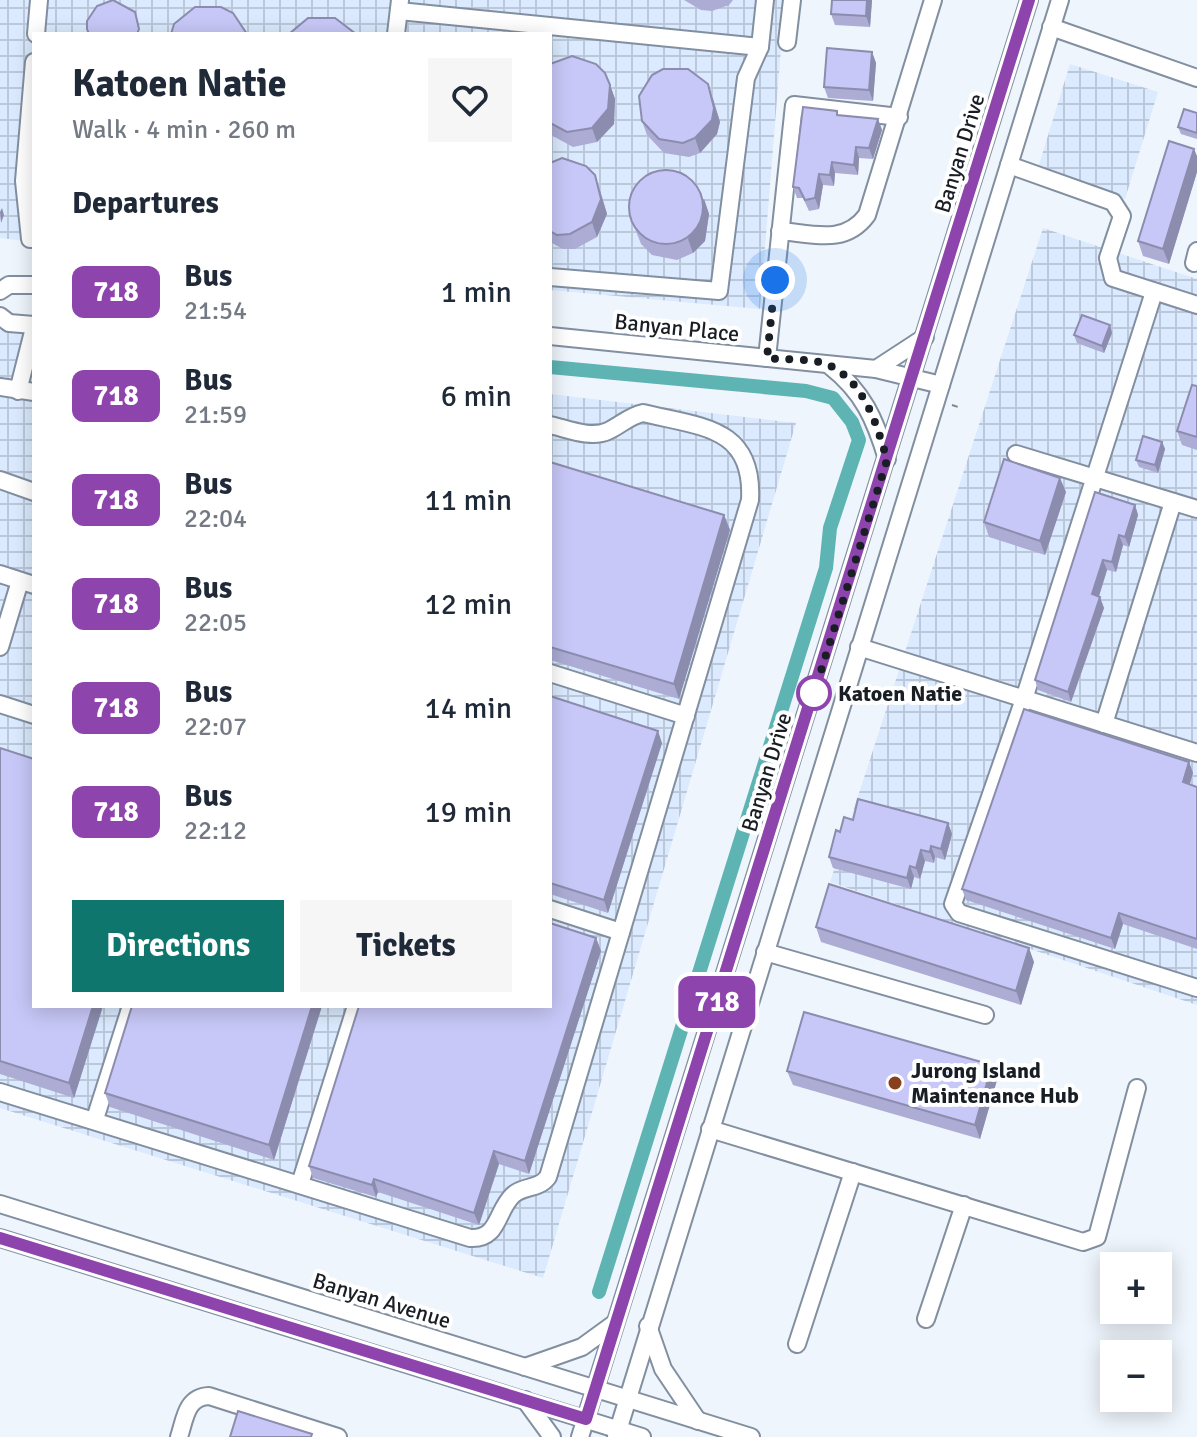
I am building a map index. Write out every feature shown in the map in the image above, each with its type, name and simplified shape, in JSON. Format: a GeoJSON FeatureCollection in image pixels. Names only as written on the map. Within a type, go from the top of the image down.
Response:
{"type":"FeatureCollection","features":[{"type":"Feature","properties":{"kind":"street"},"geometry":{"type":"LineString","coordinates":[[36,32],[39,0]]}},
{"type":"Feature","properties":{"kind":"street"},"geometry":{"type":"LineString","coordinates":[[552,277],[719,291],[746,78],[760,47],[765,0]]}},
{"type":"Feature","properties":{"kind":"street"},"geometry":{"type":"LineString","coordinates":[[787,42],[792,0]]}},
{"type":"Feature","properties":{"kind":"street"},"geometry":{"type":"LineString","coordinates":[[780,231],[836,237],[858,227],[867,215],[933,0]]}},
{"type":"Feature","properties":{"kind":"street","name":"Banyan Drive"},"geometry":{"type":"LineString","coordinates":[[580,1437],[914,377],[1029,0]]}},
{"type":"Feature","properties":{"kind":"street"},"geometry":{"type":"LineString","coordinates":[[617,1433],[1060,0]]}},
{"type":"Feature","properties":{"kind":"street"},"geometry":{"type":"LineString","coordinates":[[396,32],[397,4],[760,47]]}},
{"type":"Feature","properties":{"kind":"street"},"geometry":{"type":"LineString","coordinates":[[1051,27],[1197,78]]}},
{"type":"Feature","properties":{"kind":"street"},"geometry":{"type":"LineString","coordinates":[[32,86],[24,181],[32,239]]}},
{"type":"Feature","properties":{"kind":"street"},"geometry":{"type":"LineString","coordinates":[[767,358],[794,105],[899,117]]}},
{"type":"Feature","properties":{"kind":"street"},"geometry":{"type":"LineString","coordinates":[[1009,165],[1119,207],[1122,216],[1108,258],[1109,272],[1113,278],[1197,305]]}},
{"type":"Feature","properties":{"kind":"street"},"geometry":{"type":"LineString","coordinates":[[0,291],[9,285],[32,285]]}},
{"type":"Feature","properties":{"kind":"street"},"geometry":{"type":"LineString","coordinates":[[1154,292],[954,909],[1197,988]]}},
{"type":"Feature","properties":{"kind":"street"},"geometry":{"type":"LineString","coordinates":[[0,316],[9,323],[32,326]]}},
{"type":"Feature","properties":{"kind":"street","name":"Banyan Place"},"geometry":{"type":"LineString","coordinates":[[552,336],[876,369],[941,385]]}},
{"type":"Feature","properties":{"kind":"street"},"geometry":{"type":"LineString","coordinates":[[876,369],[925,337]]}},
{"type":"Feature","properties":{"kind":"street"},"geometry":{"type":"LineString","coordinates":[[0,387],[26,392],[32,342]]}},
{"type":"Feature","properties":{"kind":"street"},"geometry":{"type":"LineString","coordinates":[[828,365],[862,396],[876,422],[887,460]]}},
{"type":"Feature","properties":{"kind":"street"},"geometry":{"type":"LineString","coordinates":[[0,1092],[470,1238],[481,1239],[490,1234],[512,1196],[542,1185],[548,1177],[686,716],[750,500],[751,480],[745,460],[722,432],[643,413],[632,415],[604,433],[594,434],[552,425]]}},
{"type":"Feature","properties":{"kind":"street"},"geometry":{"type":"LineString","coordinates":[[1016,454],[1197,509]]}},
{"type":"Feature","properties":{"kind":"street"},"geometry":{"type":"LineString","coordinates":[[0,480],[32,491]]}},
{"type":"Feature","properties":{"kind":"street"},"geometry":{"type":"LineString","coordinates":[[1104,724],[1173,502]]}},
{"type":"Feature","properties":{"kind":"street"},"geometry":{"type":"LineString","coordinates":[[0,574],[27,583],[0,647]]}},
{"type":"Feature","properties":{"kind":"street"},"geometry":{"type":"LineString","coordinates":[[859,647],[1197,753]]}},
{"type":"Feature","properties":{"kind":"street"},"geometry":{"type":"LineString","coordinates":[[552,674],[686,716]]}},
{"type":"Feature","properties":{"kind":"street"},"geometry":{"type":"LineString","coordinates":[[0,704],[32,714]]}},
{"type":"Feature","properties":{"kind":"street"},"geometry":{"type":"LineString","coordinates":[[552,910],[621,932]]}},
{"type":"Feature","properties":{"kind":"street"},"geometry":{"type":"LineString","coordinates":[[765,952],[985,1015]]}},
{"type":"Feature","properties":{"kind":"street"},"geometry":{"type":"LineString","coordinates":[[95,1119],[130,1008]]}},
{"type":"Feature","properties":{"kind":"street"},"geometry":{"type":"LineString","coordinates":[[300,1184],[355,1008]]}},
{"type":"Feature","properties":{"kind":"street"},"geometry":{"type":"LineString","coordinates":[[710,1129],[1083,1242],[1097,1237],[1137,1088]]}},
{"type":"Feature","properties":{"kind":"street"},"geometry":{"type":"LineString","coordinates":[[797,1344],[853,1172]]}},
{"type":"Feature","properties":{"kind":"street","name":"Banyan Avenue"},"geometry":{"type":"LineString","coordinates":[[0,1204],[751,1437]]}},
{"type":"Feature","properties":{"kind":"street"},"geometry":{"type":"LineString","coordinates":[[926,1319],[964,1205]]}},
{"type":"Feature","properties":{"kind":"street"},"geometry":{"type":"LineString","coordinates":[[0,1238],[524,1399],[586,1419],[617,1433],[642,1437]]}},
{"type":"Feature","properties":{"kind":"street"},"geometry":{"type":"LineString","coordinates":[[524,1367],[582,1347],[616,1323]]}},
{"type":"Feature","properties":{"kind":"street"},"geometry":{"type":"LineString","coordinates":[[648,1326],[663,1369],[698,1421]]}},
{"type":"Feature","properties":{"kind":"street"},"geometry":{"type":"LineString","coordinates":[[179,1437],[189,1405],[203,1396],[338,1437]]}},
{"type":"Feature","properties":{"kind":"street"},"geometry":{"type":"LineString","coordinates":[[524,1399],[552,1437]]}},
{"type":"Feature","properties":{"kind":"shaded area"},"geometry":{"type":"Polygon","coordinates":[[[0,0],[785,0],[760,309],[552,290],[552,32],[32,32],[32,242],[0,238],[0,0]]]}},
{"type":"Feature","properties":{"kind":"shaded area"},"geometry":{"type":"Polygon","coordinates":[[[1070,64],[1158,92],[1125,199],[1037,171],[1070,64]]]}},
{"type":"Feature","properties":{"kind":"shaded area"},"geometry":{"type":"Polygon","coordinates":[[[1043,228],[1197,279],[1197,1005],[830,882],[1043,228]]]}},
{"type":"Feature","properties":{"kind":"shaded area"},"geometry":{"type":"Polygon","coordinates":[[[0,329],[32,333],[32,1008],[552,1008],[552,394],[796,423],[543,1278],[0,1108],[0,329]]]}},
{"type":"Feature","properties":{"kind":"building"},"geometry":{"type":"Polygon","coordinates":[[[113,0],[135,12],[138,32],[88,32],[87,21],[97,6],[113,0]]]}},
{"type":"Feature","properties":{"kind":"building"},"geometry":{"type":"Polygon","coordinates":[[[832,0],[867,0],[866,16],[831,14],[832,0]]]}},
{"type":"Feature","properties":{"kind":"building"},"geometry":{"type":"Polygon","coordinates":[[[195,7],[221,7],[233,13],[246,32],[172,32],[174,24],[195,7]]]}},
{"type":"Feature","properties":{"kind":"building"},"geometry":{"type":"Polygon","coordinates":[[[308,18],[335,18],[353,32],[291,32],[308,18]]]}},
{"type":"Feature","properties":{"kind":"building"},"geometry":{"type":"Polygon","coordinates":[[[827,48],[872,52],[869,90],[824,87],[827,48]]]}},
{"type":"Feature","properties":{"kind":"building"},"geometry":{"type":"Polygon","coordinates":[[[572,56],[596,64],[605,73],[610,85],[608,109],[592,128],[567,132],[552,124],[552,63],[572,56]]]}},
{"type":"Feature","properties":{"kind":"building"},"geometry":{"type":"Polygon","coordinates":[[[663,69],[688,69],[708,84],[714,108],[712,120],[695,138],[683,143],[659,139],[642,121],[639,96],[652,75],[663,69]]]}},
{"type":"Feature","properties":{"kind":"building"},"geometry":{"type":"Polygon","coordinates":[[[803,107],[837,111],[837,115],[878,119],[869,148],[856,147],[854,165],[832,162],[830,175],[819,174],[815,198],[805,200],[799,188],[793,187],[803,107]]]}},
{"type":"Feature","properties":{"kind":"building"},"geometry":{"type":"Polygon","coordinates":[[[1184,109],[1197,113],[1197,133],[1178,127],[1184,109]]]}},
{"type":"Feature","properties":{"kind":"building"},"geometry":{"type":"Polygon","coordinates":[[[1169,141],[1194,149],[1163,249],[1138,241],[1169,141]]]}},
{"type":"Feature","properties":{"kind":"building"},"geometry":{"type":"Polygon","coordinates":[[[562,158],[586,166],[595,175],[601,199],[592,222],[570,234],[552,232],[552,162],[562,158]]]}},
{"type":"Feature","properties":{"kind":"building"},"geometry":{"type":"Polygon","coordinates":[[[659,170],[673,170],[687,176],[697,186],[703,207],[697,228],[687,238],[673,244],[659,244],[645,238],[635,228],[629,214],[629,200],[635,186],[645,176],[659,170]]]}},
{"type":"Feature","properties":{"kind":"building"},"geometry":{"type":"Polygon","coordinates":[[[1082,315],[1110,325],[1102,346],[1074,335],[1082,315]]]}},
{"type":"Feature","properties":{"kind":"building"},"geometry":{"type":"Polygon","coordinates":[[[1192,385],[1197,386],[1197,437],[1177,431],[1192,385]]]}},
{"type":"Feature","properties":{"kind":"building"},"geometry":{"type":"Polygon","coordinates":[[[1143,436],[1162,442],[1155,465],[1136,460],[1143,436]]]}},
{"type":"Feature","properties":{"kind":"building"},"geometry":{"type":"Polygon","coordinates":[[[1004,459],[1060,478],[1040,541],[984,522],[1004,459]]]}},
{"type":"Feature","properties":{"kind":"building"},"geometry":{"type":"Polygon","coordinates":[[[552,463],[724,515],[674,684],[552,648],[552,463]]]}},
{"type":"Feature","properties":{"kind":"building"},"geometry":{"type":"Polygon","coordinates":[[[1095,492],[1135,505],[1125,537],[1119,535],[1112,562],[1103,560],[1092,594],[1100,597],[1068,692],[1035,680],[1095,492]]]}},
{"type":"Feature","properties":{"kind":"building"},"geometry":{"type":"Polygon","coordinates":[[[552,697],[658,731],[604,900],[552,884],[552,697]]]}},
{"type":"Feature","properties":{"kind":"building"},"geometry":{"type":"Polygon","coordinates":[[[1024,709],[1189,762],[1183,782],[1197,787],[1197,939],[1119,913],[1111,938],[962,889],[1024,709]]]}},
{"type":"Feature","properties":{"kind":"building"},"geometry":{"type":"Polygon","coordinates":[[[0,748],[32,758],[32,1008],[92,1008],[69,1083],[0,1061],[0,748]]]}},
{"type":"Feature","properties":{"kind":"building"},"geometry":{"type":"Polygon","coordinates":[[[858,799],[948,823],[941,849],[931,846],[930,852],[921,850],[916,868],[910,866],[907,878],[829,857],[836,830],[840,832],[844,817],[853,820],[858,799]]]}},
{"type":"Feature","properties":{"kind":"building"},"geometry":{"type":"Polygon","coordinates":[[[829,884],[1029,948],[1016,991],[816,927],[829,884]]]}},
{"type":"Feature","properties":{"kind":"building"},"geometry":{"type":"Polygon","coordinates":[[[552,924],[596,938],[525,1161],[494,1151],[474,1213],[374,1179],[372,1185],[309,1166],[358,1008],[552,1008],[552,924]]]}},
{"type":"Feature","properties":{"kind":"building"},"geometry":{"type":"Polygon","coordinates":[[[131,1008],[311,1008],[269,1145],[105,1093],[131,1008]]]}},
{"type":"Feature","properties":{"kind":"building","name":"Jurong Island Maintenance Hub"},"geometry":{"type":"Polygon","coordinates":[[[804,1012],[992,1065],[975,1125],[787,1071],[804,1012]]]}},
{"type":"Feature","properties":{"kind":"building"},"geometry":{"type":"Polygon","coordinates":[[[238,1411],[312,1434],[311,1437],[230,1437],[238,1411]]]}},
{"type":"Feature","properties":{"kind":"waterway"},"geometry":{"type":"LineString","coordinates":[[552,367],[806,391],[833,398],[852,422],[859,440],[830,528],[826,568],[599,1292]]}},
{"type":"Feature","properties":{"kind":"bus line","name":"718"},"geometry":{"type":"LineString","coordinates":[[0,1238],[586,1419],[914,377],[1029,0]]}},
{"type":"Feature","properties":{"kind":"place","name":"Katoen Natie"},"geometry":{"type":"Point","coordinates":[814,693]}},
{"type":"Feature","properties":{"kind":"place","name":"Jurong Island Maintenance Hub"},"geometry":{"type":"Point","coordinates":[895,1083]}},
{"type":"Feature","properties":{"kind":"route"},"geometry":{"type":"LineString","coordinates":[[775,280],[767,358],[828,365],[849,381],[862,396],[876,422],[887,460],[810,706],[814,693]]}}]}
